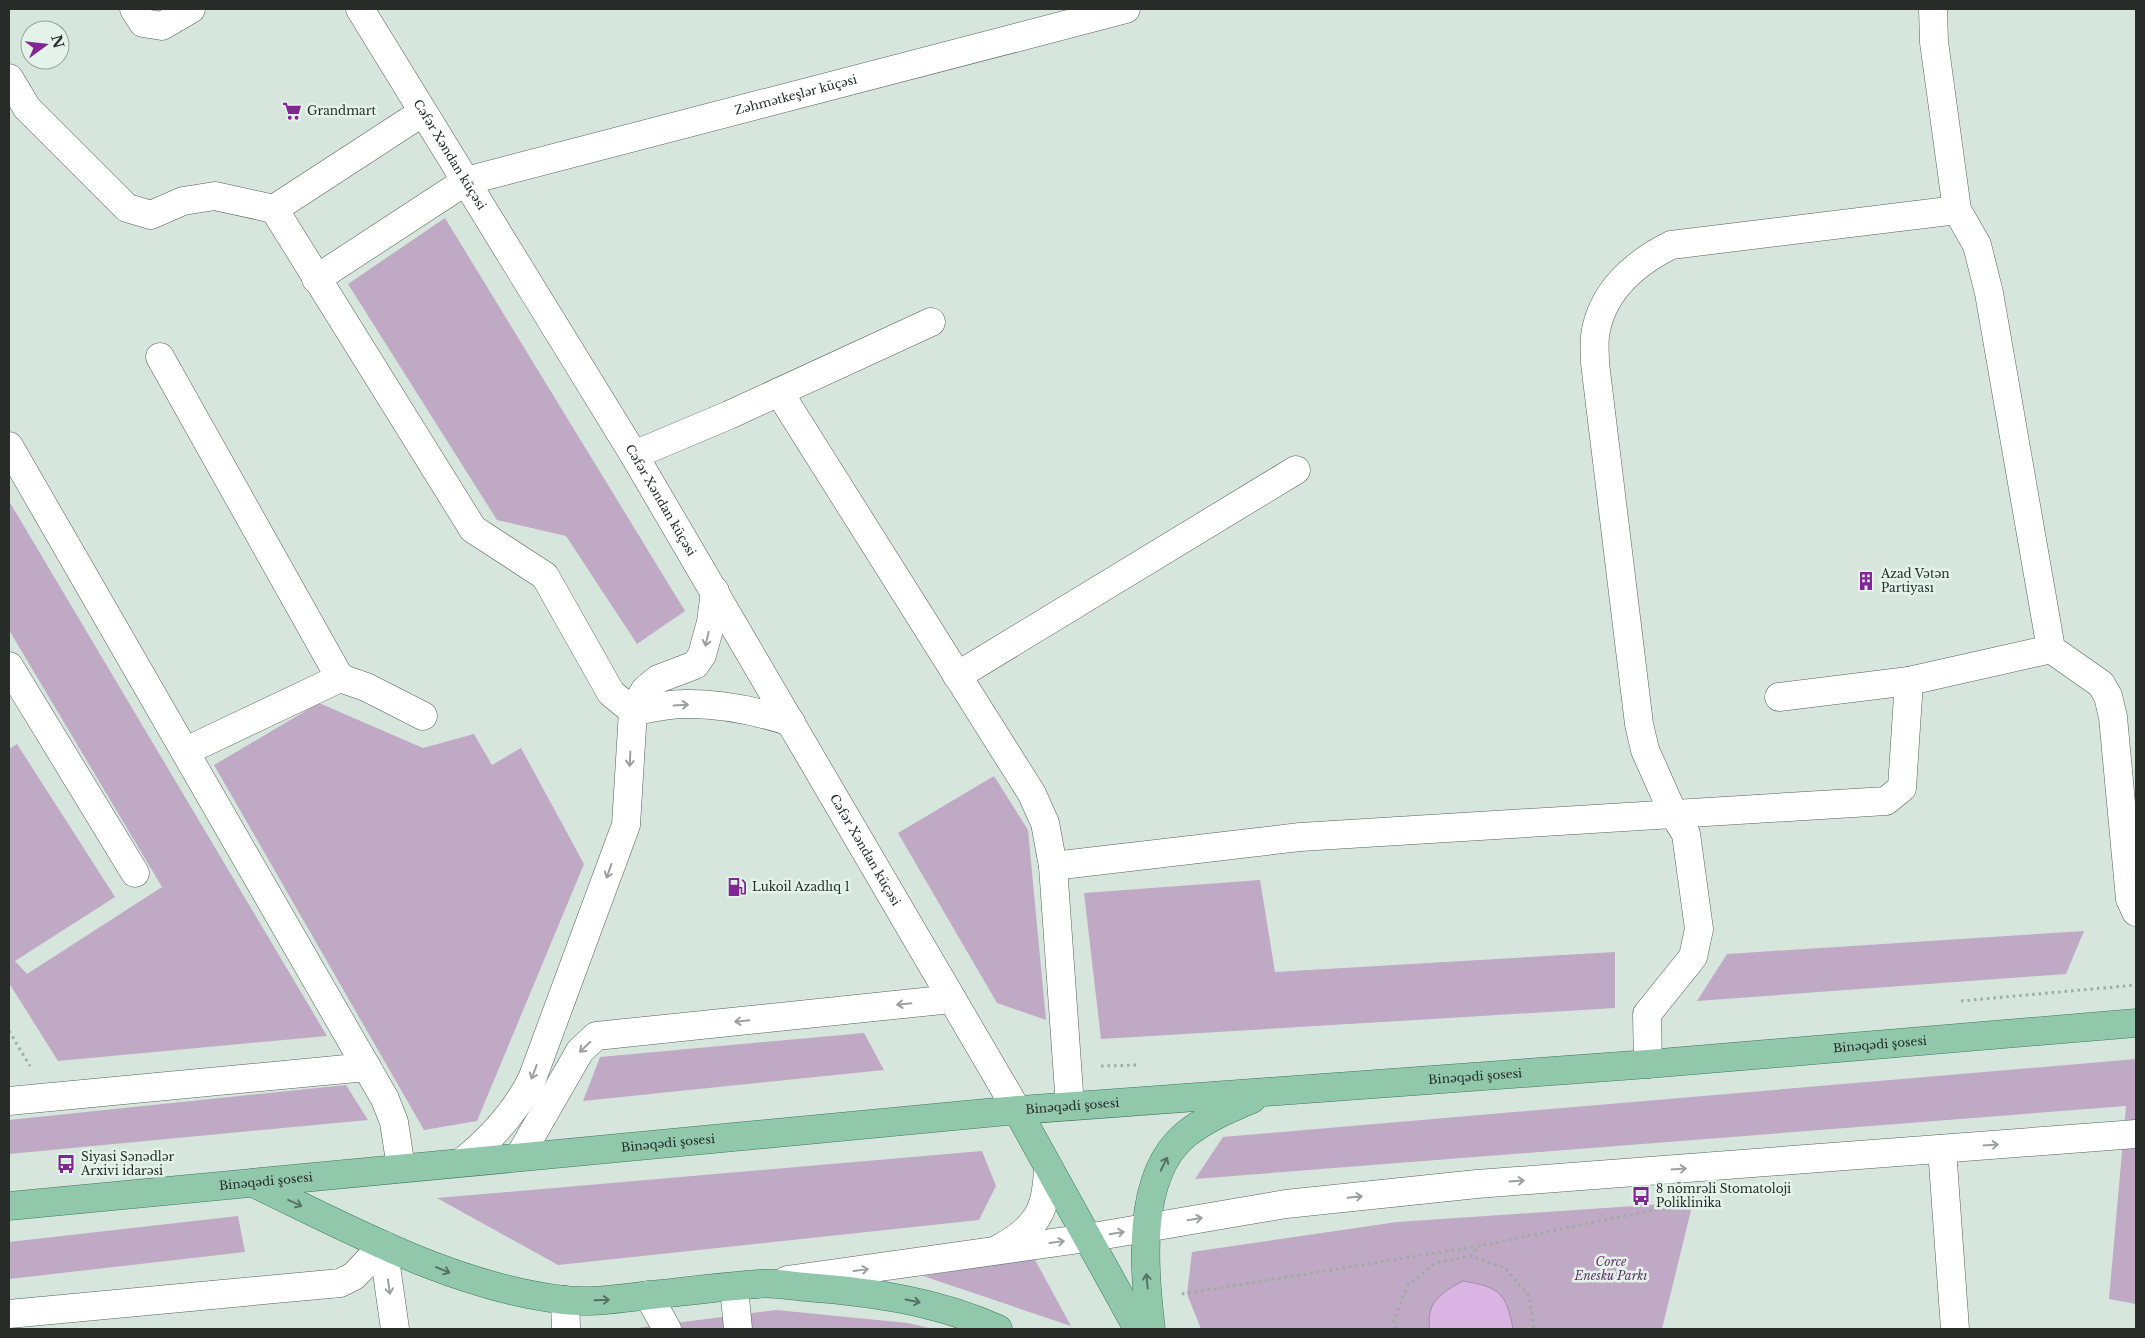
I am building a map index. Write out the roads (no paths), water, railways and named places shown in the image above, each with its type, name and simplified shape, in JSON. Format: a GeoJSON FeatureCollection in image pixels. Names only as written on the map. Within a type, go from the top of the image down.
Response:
{"type":"FeatureCollection","features":[{"type":"Feature","properties":{"kind":"main road","name":"Binəqədi şosesi"},"geometry":{"type":"LineString","coordinates":[[9,1206],[1017,1110],[1270,1090],[1648,1064],[2136,1023]]}},
{"type":"Feature","properties":{"kind":"main road"},"geometry":{"type":"LineString","coordinates":[[1151,1329],[1145,1262],[1146,1227],[1151,1198],[1171,1150],[1183,1136],[1208,1118],[1270,1090]]}},
{"type":"Feature","properties":{"kind":"main road"},"geometry":{"type":"LineString","coordinates":[[1017,1110],[1138,1329]]}},
{"type":"Feature","properties":{"kind":"main road"},"geometry":{"type":"LineString","coordinates":[[251,1182],[383,1244],[457,1276],[506,1290],[566,1300],[604,1300],[761,1283],[830,1288],[895,1297],[927,1304],[998,1329]]}},
{"type":"Feature","properties":{"kind":"street"},"geometry":{"type":"LineString","coordinates":[[134,9],[143,23],[162,26],[191,9]]}},
{"type":"Feature","properties":{"kind":"street","name":"Cəfər Xəndan küçəsi"},"geometry":{"type":"LineString","coordinates":[[360,9],[634,455],[1017,1110]]}},
{"type":"Feature","properties":{"kind":"street","name":"Zəhmətkeşlər küçəsi"},"geometry":{"type":"LineString","coordinates":[[316,279],[466,181],[1126,9]]}},
{"type":"Feature","properties":{"kind":"street"},"geometry":{"type":"LineString","coordinates":[[1933,9],[1934,42],[1957,210],[1977,245],[1989,293],[2051,650],[2101,684],[2108,696],[2113,717],[2130,899],[2136,912]]}},
{"type":"Feature","properties":{"kind":"street"},"geometry":{"type":"LineString","coordinates":[[9,78],[27,108],[127,208],[151,215],[183,200],[215,196],[274,208],[423,112]]}},
{"type":"Feature","properties":{"kind":"street"},"geometry":{"type":"LineString","coordinates":[[274,208],[316,279],[473,529],[545,576],[611,693],[633,711],[683,704],[707,705],[756,712],[791,722]]}},
{"type":"Feature","properties":{"kind":"street"},"geometry":{"type":"LineString","coordinates":[[1648,1064],[1648,1014],[1657,999],[1693,957],[1699,929],[1686,834],[1673,813],[1645,750],[1639,724],[1596,363],[1596,335],[1604,305],[1629,271],[1649,256],[1671,244],[1957,210]]}},
{"type":"Feature","properties":{"kind":"street"},"geometry":{"type":"LineString","coordinates":[[634,455],[779,392],[931,322]]}},
{"type":"Feature","properties":{"kind":"street"},"geometry":{"type":"LineString","coordinates":[[160,357],[340,678],[366,687],[424,716]]}},
{"type":"Feature","properties":{"kind":"street"},"geometry":{"type":"LineString","coordinates":[[779,392],[1032,794],[1045,824],[1053,866],[1070,1106]]}},
{"type":"Feature","properties":{"kind":"street"},"geometry":{"type":"LineString","coordinates":[[9,446],[385,1099],[394,1122],[401,1168]]}},
{"type":"Feature","properties":{"kind":"street"},"geometry":{"type":"LineString","coordinates":[[957,676],[1296,470]]}},
{"type":"Feature","properties":{"kind":"street"},"geometry":{"type":"LineString","coordinates":[[462,1162],[496,1132],[517,1105],[532,1079],[626,825],[633,711],[645,690],[658,679],[694,665],[702,655],[711,622],[715,592]]}},
{"type":"Feature","properties":{"kind":"street"},"geometry":{"type":"LineString","coordinates":[[1779,697],[1909,681],[2051,650]]}},
{"type":"Feature","properties":{"kind":"street"},"geometry":{"type":"LineString","coordinates":[[9,666],[135,873]]}},
{"type":"Feature","properties":{"kind":"street"},"geometry":{"type":"LineString","coordinates":[[186,751],[340,678]]}},
{"type":"Feature","properties":{"kind":"street"},"geometry":{"type":"LineString","coordinates":[[1053,866],[1300,837],[1886,801],[1902,788],[1909,681]]}},
{"type":"Feature","properties":{"kind":"street"},"geometry":{"type":"LineString","coordinates":[[519,1157],[580,1051],[596,1036],[952,999]]}},
{"type":"Feature","properties":{"kind":"street"},"geometry":{"type":"LineString","coordinates":[[9,1101],[367,1067]]}},
{"type":"Feature","properties":{"kind":"street"},"geometry":{"type":"LineString","coordinates":[[761,1283],[1087,1238],[1286,1204],[1477,1184],[2136,1134]]}},
{"type":"Feature","properties":{"kind":"street"},"geometry":{"type":"LineString","coordinates":[[1942,1149],[1955,1329]]}},
{"type":"Feature","properties":{"kind":"street"},"geometry":{"type":"LineString","coordinates":[[992,1252],[1028,1229],[1042,1212],[1047,1190],[1048,1166]]}},
{"type":"Feature","properties":{"kind":"street"},"geometry":{"type":"LineString","coordinates":[[9,1314],[340,1283],[354,1276],[383,1244]]}},
{"type":"Feature","properties":{"kind":"street"},"geometry":{"type":"LineString","coordinates":[[383,1244],[395,1329]]}},
{"type":"Feature","properties":{"kind":"street"},"geometry":{"type":"LineString","coordinates":[[734,1287],[738,1329]]}},
{"type":"Feature","properties":{"kind":"street"},"geometry":{"type":"LineString","coordinates":[[648,1296],[667,1329]]}},
{"type":"Feature","properties":{"kind":"street"},"geometry":{"type":"LineString","coordinates":[[566,1300],[566,1329]]}},
{"type":"Feature","properties":{"kind":"place","name":"Grandmart"},"geometry":{"type":"Point","coordinates":[292,111]}},
{"type":"Feature","properties":{"kind":"place","name":"Azad Vətən Partiyası"},"geometry":{"type":"Point","coordinates":[1866,581]}},
{"type":"Feature","properties":{"kind":"place","name":"Lukoil Azadlıq 1"},"geometry":{"type":"Point","coordinates":[737,887]}},
{"type":"Feature","properties":{"kind":"place","name":"Siyasi Sənədlər Arxivi idarəsi"},"geometry":{"type":"Point","coordinates":[66,1164]}},
{"type":"Feature","properties":{"kind":"place","name":"8 nömrəli Stomatoloji Poliklinika"},"geometry":{"type":"Point","coordinates":[1641,1196]}},
{"type":"Feature","properties":{"kind":"park label","name":"Corce Enesku Parkı"},"geometry":{"type":"Point","coordinates":[1611,1269]}}]}
